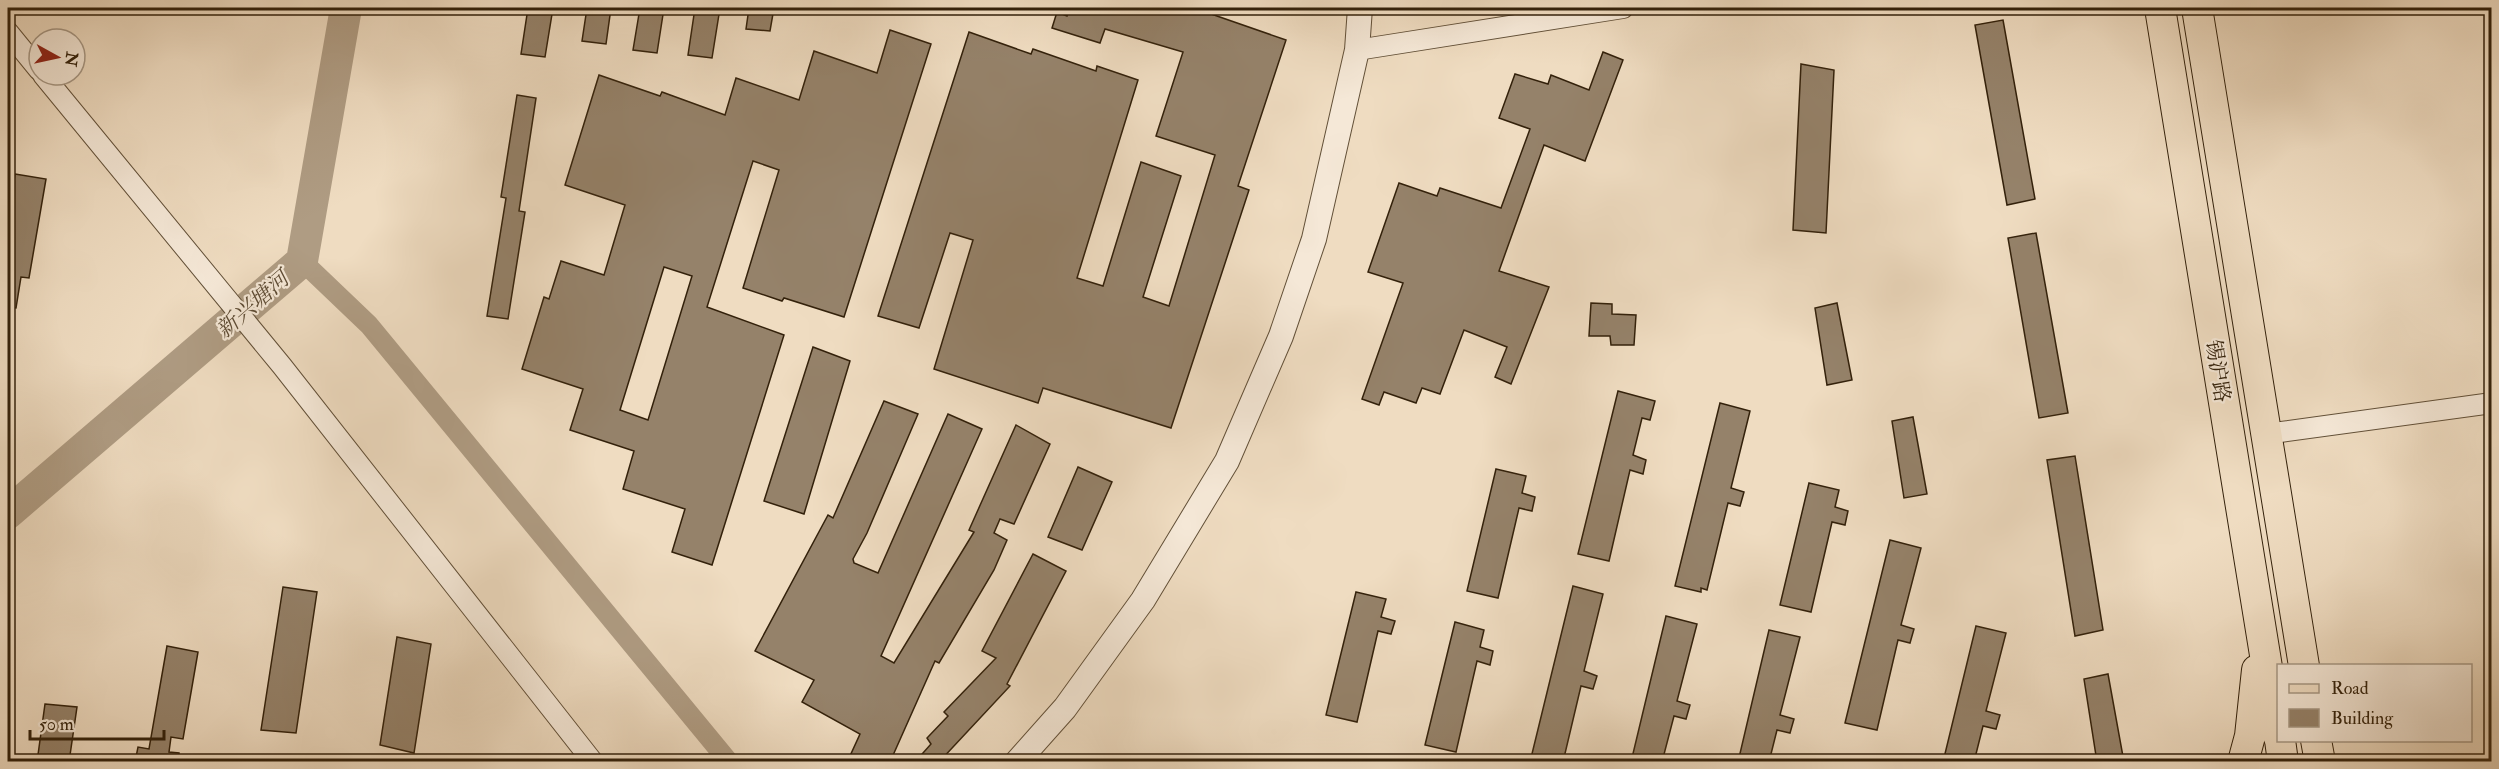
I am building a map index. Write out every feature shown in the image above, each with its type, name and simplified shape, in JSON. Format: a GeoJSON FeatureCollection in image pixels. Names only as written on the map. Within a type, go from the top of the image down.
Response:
{"type":"FeatureCollection","features":[{"type":"Feature","properties":{"kind":"main road","name":"锡沪路"},"geometry":{"type":"LineString","coordinates":[[2160,8],[2277,729]]}},
{"type":"Feature","properties":{"kind":"main road","name":"锡沪路"},"geometry":{"type":"LineString","coordinates":[[2197,8],[2304,664]]}},
{"type":"Feature","properties":{"kind":"main road"},"geometry":{"type":"LineString","coordinates":[[2243,762],[2250,736],[2260,634]]}},
{"type":"Feature","properties":{"kind":"main road"},"geometry":{"type":"LineString","coordinates":[[2280,742],[2283,762]]}},
{"type":"Feature","properties":{"kind":"main road"},"geometry":{"type":"LineString","coordinates":[[2316,742],[2320,762]]}},
{"type":"Feature","properties":{"kind":"street"},"geometry":{"type":"LineString","coordinates":[[1017,762],[1065,708],[1143,600],[1227,461],[1281,336],[1314,239],[1357,50],[1360,8]]}},
{"type":"Feature","properties":{"kind":"street"},"geometry":{"type":"LineString","coordinates":[[1357,50],[1623,8]]}},
{"type":"Feature","properties":{"kind":"street"},"geometry":{"type":"LineString","coordinates":[[8,32],[27,55]]}},
{"type":"Feature","properties":{"kind":"street"},"geometry":{"type":"LineString","coordinates":[[53,87],[282,366],[593,762]]}},
{"type":"Feature","properties":{"kind":"street"},"geometry":{"type":"LineString","coordinates":[[2266,434],[2492,403]]}},
{"type":"Feature","properties":{"kind":"building"},"geometry":{"type":"Polygon","coordinates":[[[528,8],[553,8],[545,57],[521,54],[528,8]]]}},
{"type":"Feature","properties":{"kind":"building"},"geometry":{"type":"Polygon","coordinates":[[[587,8],[611,8],[606,44],[582,41],[587,8]]]}},
{"type":"Feature","properties":{"kind":"building"},"geometry":{"type":"Polygon","coordinates":[[[640,8],[664,8],[657,53],[633,50],[640,8]]]}},
{"type":"Feature","properties":{"kind":"building"},"geometry":{"type":"Polygon","coordinates":[[[695,8],[720,8],[712,58],[688,55],[695,8]]]}},
{"type":"Feature","properties":{"kind":"building"},"geometry":{"type":"Polygon","coordinates":[[[749,8],[774,8],[770,31],[746,29],[749,8]]]}},
{"type":"Feature","properties":{"kind":"building"},"geometry":{"type":"Polygon","coordinates":[[[1070,8],[1194,8],[1286,40],[1238,186],[1249,190],[1171,428],[1043,388],[1038,403],[934,369],[973,240],[950,233],[919,328],[878,316],[969,32],[1031,54],[1033,49],[1096,71],[1097,66],[1138,80],[1077,278],[1103,286],[1141,162],[1181,176],[1143,297],[1169,306],[1215,155],[1156,136],[1183,52],[1105,29],[1100,43],[1052,28],[1057,12],[1067,16],[1070,8]]]}},
{"type":"Feature","properties":{"kind":"building"},"geometry":{"type":"Polygon","coordinates":[[[2003,20],[2035,199],[2007,205],[1975,25],[2003,20]]]}},
{"type":"Feature","properties":{"kind":"building"},"geometry":{"type":"Polygon","coordinates":[[[890,30],[931,44],[844,317],[743,288],[779,170],[753,161],[707,307],[784,335],[712,565],[672,552],[685,509],[623,489],[634,451],[570,430],[583,389],[522,369],[544,297],[549,299],[561,261],[604,275],[625,205],[565,185],[599,75],[660,96],[662,92],[725,115],[736,78],[799,100],[814,51],[877,73],[890,30]],[[664,267],[620,410],[648,420],[692,276],[664,267]]]}},
{"type":"Feature","properties":{"kind":"building"},"geometry":{"type":"Polygon","coordinates":[[[1603,52],[1623,60],[1585,161],[1544,145],[1499,271],[1549,287],[1511,384],[1495,377],[1507,347],[1464,330],[1440,394],[1422,388],[1416,403],[1384,392],[1379,405],[1362,399],[1403,283],[1368,272],[1399,183],[1437,196],[1440,188],[1501,208],[1530,129],[1499,118],[1515,74],[1548,84],[1551,75],[1589,90],[1603,52]]]}},
{"type":"Feature","properties":{"kind":"building"},"geometry":{"type":"Polygon","coordinates":[[[1801,64],[1834,70],[1826,233],[1793,230],[1801,64]]]}},
{"type":"Feature","properties":{"kind":"building"},"geometry":{"type":"Polygon","coordinates":[[[517,95],[536,98],[519,211],[525,212],[508,319],[487,316],[506,198],[501,197],[517,95]]]}},
{"type":"Feature","properties":{"kind":"building"},"geometry":{"type":"Polygon","coordinates":[[[15,174],[46,179],[29,278],[21,277],[16,308],[8,307],[8,223],[15,174]]]}},
{"type":"Feature","properties":{"kind":"building"},"geometry":{"type":"Polygon","coordinates":[[[2036,233],[2068,413],[2039,418],[2008,238],[2036,233]]]}},
{"type":"Feature","properties":{"kind":"building"},"geometry":{"type":"Polygon","coordinates":[[[1591,303],[1612,304],[1612,314],[1636,315],[1634,345],[1611,345],[1610,336],[1589,336],[1591,303]]]}},
{"type":"Feature","properties":{"kind":"building"},"geometry":{"type":"Polygon","coordinates":[[[1837,303],[1852,380],[1827,385],[1815,308],[1837,303]]]}},
{"type":"Feature","properties":{"kind":"building"},"geometry":{"type":"Polygon","coordinates":[[[813,347],[850,361],[804,514],[764,501],[813,347]]]}},
{"type":"Feature","properties":{"kind":"building"},"geometry":{"type":"Polygon","coordinates":[[[1618,391],[1655,401],[1650,420],[1642,418],[1633,455],[1646,460],[1643,474],[1630,470],[1609,561],[1578,554],[1618,391]]]}},
{"type":"Feature","properties":{"kind":"building"},"geometry":{"type":"Polygon","coordinates":[[[884,401],[918,414],[867,533],[853,559],[854,563],[878,573],[948,414],[982,429],[881,656],[894,663],[974,532],[969,530],[1016,425],[1050,444],[1014,524],[1000,519],[994,533],[1007,540],[994,570],[939,663],[935,661],[890,762],[863,762],[850,756],[860,734],[802,702],[814,680],[755,651],[828,515],[833,518],[884,401]]]}},
{"type":"Feature","properties":{"kind":"building"},"geometry":{"type":"Polygon","coordinates":[[[1720,403],[1750,411],[1731,488],[1744,492],[1740,506],[1728,503],[1707,590],[1701,588],[1701,592],[1675,586],[1720,403]]]}},
{"type":"Feature","properties":{"kind":"building"},"geometry":{"type":"Polygon","coordinates":[[[1913,417],[1927,494],[1904,498],[1892,421],[1913,417]]]}},
{"type":"Feature","properties":{"kind":"building"},"geometry":{"type":"Polygon","coordinates":[[[2075,456],[2103,630],[2075,636],[2047,460],[2075,456]]]}},
{"type":"Feature","properties":{"kind":"building"},"geometry":{"type":"Polygon","coordinates":[[[1078,467],[1112,482],[1082,550],[1048,537],[1078,467]]]}},
{"type":"Feature","properties":{"kind":"building"},"geometry":{"type":"Polygon","coordinates":[[[1496,469],[1526,476],[1522,493],[1535,497],[1532,511],[1519,508],[1498,598],[1467,591],[1496,469]]]}},
{"type":"Feature","properties":{"kind":"building"},"geometry":{"type":"Polygon","coordinates":[[[1809,483],[1839,490],[1835,507],[1848,511],[1845,525],[1832,522],[1811,612],[1780,605],[1809,483]]]}},
{"type":"Feature","properties":{"kind":"building"},"geometry":{"type":"Polygon","coordinates":[[[1890,540],[1921,548],[1901,625],[1914,629],[1910,643],[1898,640],[1877,730],[1845,723],[1890,540]]]}},
{"type":"Feature","properties":{"kind":"building"},"geometry":{"type":"Polygon","coordinates":[[[1033,554],[1066,571],[1007,684],[1010,686],[939,762],[915,762],[931,744],[927,738],[948,716],[944,712],[996,658],[982,651],[1033,554]]]}},
{"type":"Feature","properties":{"kind":"building"},"geometry":{"type":"Polygon","coordinates":[[[1573,586],[1603,594],[1584,671],[1597,676],[1593,689],[1581,686],[1563,762],[1530,762],[1573,586]]]}},
{"type":"Feature","properties":{"kind":"building"},"geometry":{"type":"Polygon","coordinates":[[[283,587],[317,592],[296,733],[261,730],[283,587]]]}},
{"type":"Feature","properties":{"kind":"building"},"geometry":{"type":"Polygon","coordinates":[[[1356,592],[1386,599],[1381,617],[1395,621],[1391,634],[1378,631],[1357,722],[1326,715],[1356,592]]]}},
{"type":"Feature","properties":{"kind":"building"},"geometry":{"type":"Polygon","coordinates":[[[1666,616],[1697,624],[1677,701],[1690,705],[1686,719],[1674,716],[1662,762],[1631,762],[1666,616]]]}},
{"type":"Feature","properties":{"kind":"building"},"geometry":{"type":"Polygon","coordinates":[[[1455,622],[1484,630],[1480,647],[1493,651],[1490,665],[1477,661],[1456,752],[1425,745],[1455,622]]]}},
{"type":"Feature","properties":{"kind":"building"},"geometry":{"type":"Polygon","coordinates":[[[1976,626],[2006,633],[1986,711],[2000,715],[1996,729],[1983,726],[1974,762],[1943,762],[1976,626]]]}},
{"type":"Feature","properties":{"kind":"building"},"geometry":{"type":"Polygon","coordinates":[[[1769,630],[1800,637],[1780,715],[1794,719],[1790,733],[1777,730],[1769,762],[1738,762],[1769,630]]]}},
{"type":"Feature","properties":{"kind":"building"},"geometry":{"type":"Polygon","coordinates":[[[397,637],[431,644],[414,753],[380,745],[397,637]]]}},
{"type":"Feature","properties":{"kind":"building"},"geometry":{"type":"Polygon","coordinates":[[[167,646],[198,652],[183,739],[171,737],[169,752],[179,753],[179,762],[135,762],[138,747],[149,749],[167,646]]]}},
{"type":"Feature","properties":{"kind":"building"},"geometry":{"type":"Polygon","coordinates":[[[2108,674],[2124,762],[2097,762],[2084,679],[2108,674]]]}},
{"type":"Feature","properties":{"kind":"building"},"geometry":{"type":"Polygon","coordinates":[[[45,704],[77,707],[69,762],[37,762],[45,704]]]}},
{"type":"Feature","properties":{"kind":"waterway","name":"新兴塘河"},"geometry":{"type":"LineString","coordinates":[[8,513],[302,261],[346,8]]}},
{"type":"Feature","properties":{"kind":"waterway"},"geometry":{"type":"LineString","coordinates":[[302,261],[369,325],[729,762]]}}]}
